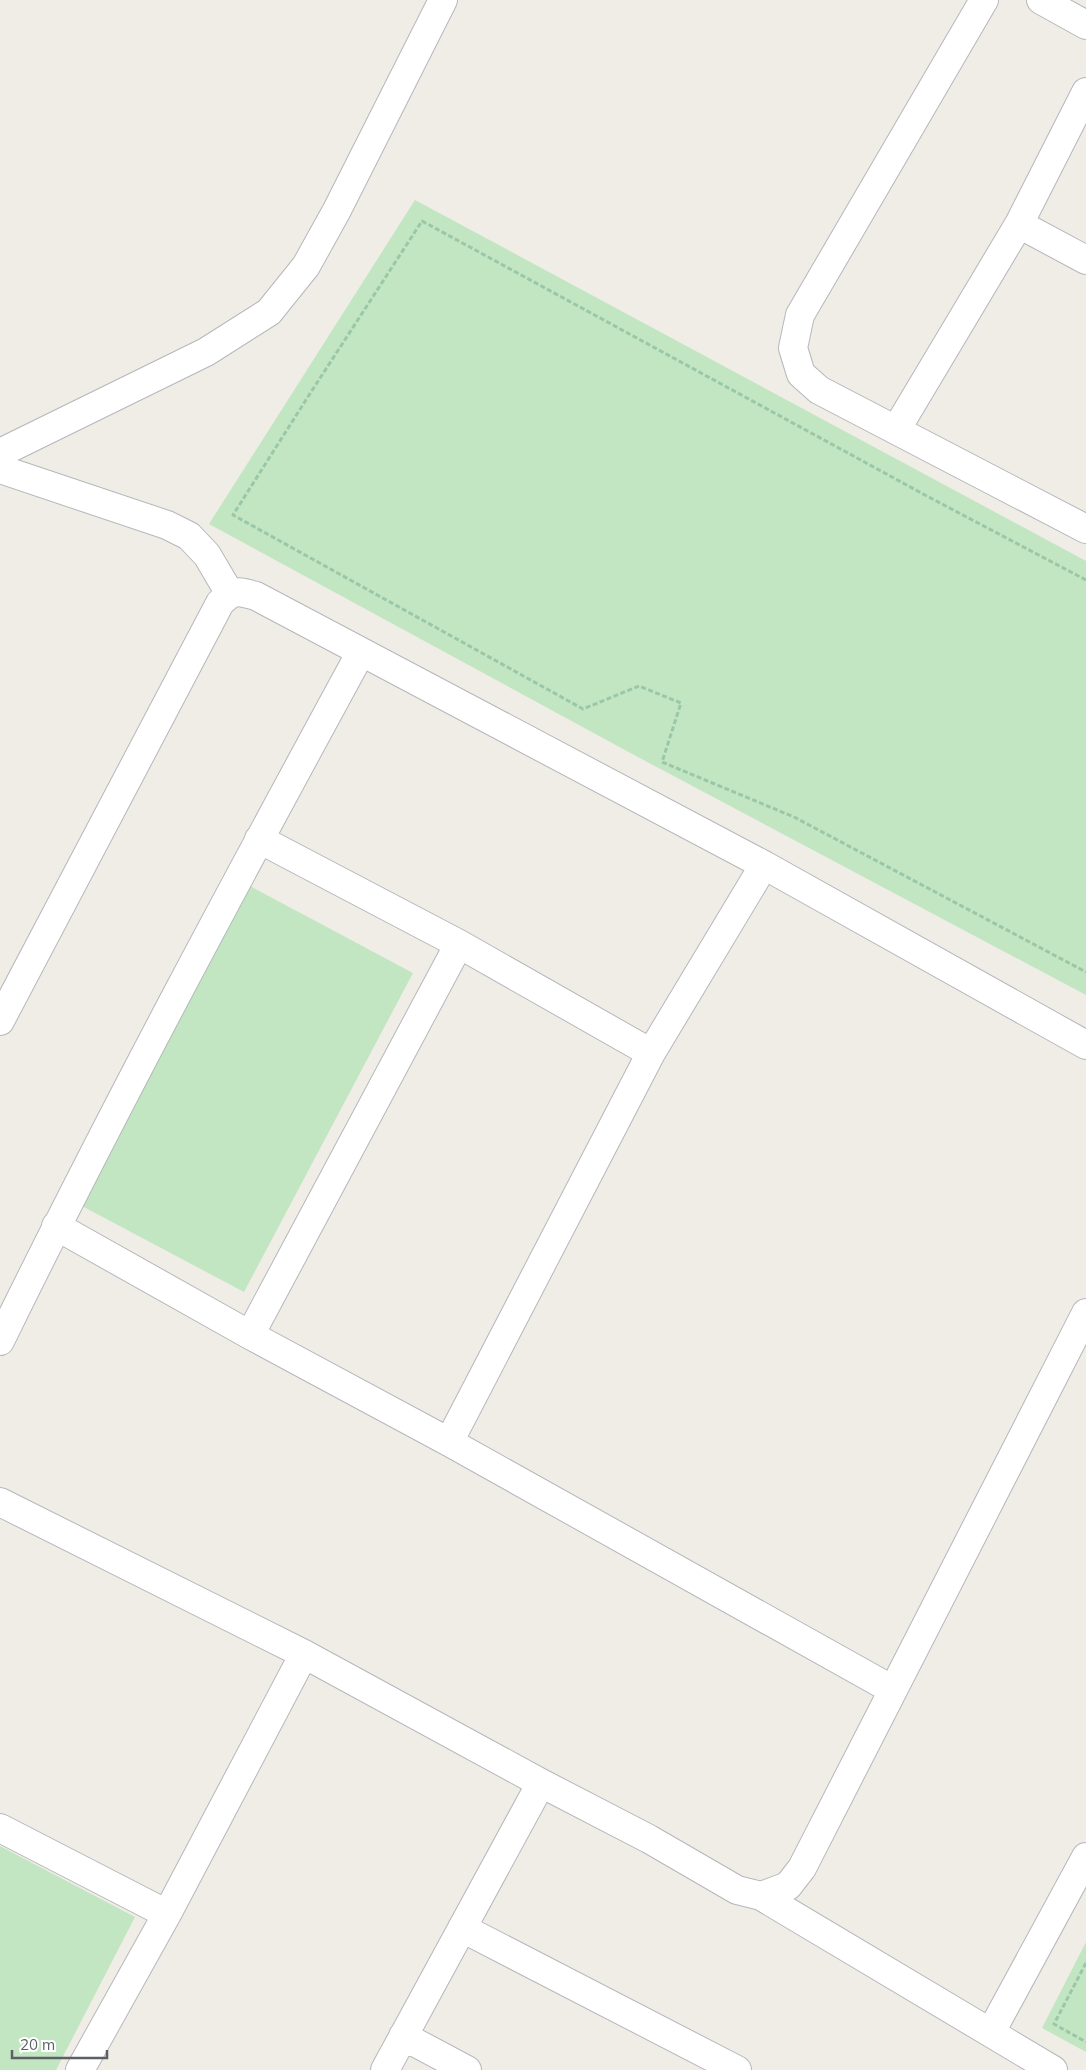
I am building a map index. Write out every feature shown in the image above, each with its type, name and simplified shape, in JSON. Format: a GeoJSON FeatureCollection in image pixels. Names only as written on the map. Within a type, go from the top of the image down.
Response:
{"type":"FeatureCollection","features":[{"type":"Feature","properties":{"kind":"street"},"geometry":{"type":"LineString","coordinates":[[0,453],[206,352],[269,312],[306,266],[337,210],[443,0]]}},
{"type":"Feature","properties":{"kind":"street"},"geometry":{"type":"LineString","coordinates":[[984,0],[800,315],[794,348],[801,374],[819,390],[1086,529]]}},
{"type":"Feature","properties":{"kind":"street"},"geometry":{"type":"LineString","coordinates":[[1041,0],[1086,25]]}},
{"type":"Feature","properties":{"kind":"street"},"geometry":{"type":"LineString","coordinates":[[896,430],[1019,224],[1086,92]]}},
{"type":"Feature","properties":{"kind":"street"},"geometry":{"type":"LineString","coordinates":[[1019,224],[1086,260]]}},
{"type":"Feature","properties":{"kind":"street"},"geometry":{"type":"LineString","coordinates":[[0,469],[167,525],[189,536],[207,555],[230,594]]}},
{"type":"Feature","properties":{"kind":"street"},"geometry":{"type":"LineString","coordinates":[[0,1021],[220,603],[230,594],[240,592],[256,596],[764,865],[1086,1045]]}},
{"type":"Feature","properties":{"kind":"street"},"geometry":{"type":"LineString","coordinates":[[0,1341],[56,1226],[259,839],[361,652]]}},
{"type":"Feature","properties":{"kind":"street"},"geometry":{"type":"LineString","coordinates":[[259,839],[459,944],[651,1053]]}},
{"type":"Feature","properties":{"kind":"street"},"geometry":{"type":"LineString","coordinates":[[448,1442],[651,1053],[764,865]]}},
{"type":"Feature","properties":{"kind":"street"},"geometry":{"type":"LineString","coordinates":[[250,1335],[459,944]]}},
{"type":"Feature","properties":{"kind":"street"},"geometry":{"type":"LineString","coordinates":[[56,1226],[893,1690]]}},
{"type":"Feature","properties":{"kind":"street"},"geometry":{"type":"LineString","coordinates":[[761,1896],[788,1886],[802,1868],[1086,1313]]}},
{"type":"Feature","properties":{"kind":"street"},"geometry":{"type":"LineString","coordinates":[[0,1502],[304,1654],[648,1839],[737,1890],[761,1896],[1053,2070]]}},
{"type":"Feature","properties":{"kind":"street"},"geometry":{"type":"LineString","coordinates":[[80,2070],[167,1914],[304,1654]]}},
{"type":"Feature","properties":{"kind":"street"},"geometry":{"type":"LineString","coordinates":[[385,2070],[541,1783]]}},
{"type":"Feature","properties":{"kind":"street"},"geometry":{"type":"LineString","coordinates":[[0,1828],[167,1914]]}},
{"type":"Feature","properties":{"kind":"street"},"geometry":{"type":"LineString","coordinates":[[990,2032],[1086,1857]]}},
{"type":"Feature","properties":{"kind":"street"},"geometry":{"type":"LineString","coordinates":[[462,1928],[737,2070]]}},
{"type":"Feature","properties":{"kind":"street"},"geometry":{"type":"LineString","coordinates":[[403,2036],[467,2070]]}},
{"type":"Feature","properties":{"kind":"path"},"geometry":{"type":"LineString","coordinates":[[1086,580],[925,495],[422,221],[310,392],[233,516],[584,709],[639,686],[681,703],[662,762],[794,816],[1086,972]]}},
{"type":"Feature","properties":{"kind":"path"},"geometry":{"type":"LineString","coordinates":[[1086,1963],[1054,2024],[1086,2042]]}},
{"type":"Feature","properties":{"kind":"green space"},"geometry":{"type":"Polygon","coordinates":[[[415,200],[1086,561],[1086,995],[636,756],[209,524],[415,200]]]}},
{"type":"Feature","properties":{"kind":"green space"},"geometry":{"type":"Polygon","coordinates":[[[250,886],[413,973],[244,1292],[82,1206],[250,886]]]}},
{"type":"Feature","properties":{"kind":"green space"},"geometry":{"type":"Polygon","coordinates":[[[0,1846],[135,1917],[56,2070],[0,2070],[0,1846]]]}},
{"type":"Feature","properties":{"kind":"green space"},"geometry":{"type":"Polygon","coordinates":[[[1086,1942],[1086,2052],[1042,2028],[1086,1942]]]}}]}
